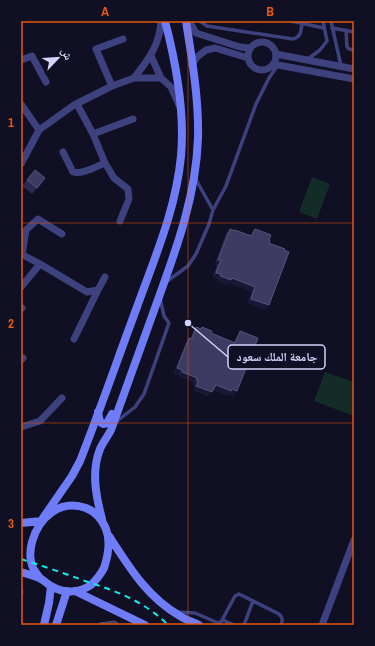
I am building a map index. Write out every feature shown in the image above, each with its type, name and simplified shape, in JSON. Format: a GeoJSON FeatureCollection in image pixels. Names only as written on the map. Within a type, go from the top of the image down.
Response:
{"type":"FeatureCollection","features":[{"type":"Feature","properties":{"kind":"street"},"geometry":{"type":"LineString","coordinates":[[134,78],[151,56],[160,32],[161,21]]}},
{"type":"Feature","properties":{"kind":"street"},"geometry":{"type":"LineString","coordinates":[[145,625],[71,591],[51,586],[40,578],[32,567],[30,554],[37,528],[76,471],[158,250],[174,201],[181,154],[181,122],[173,50],[165,21]]}},
{"type":"Feature","properties":{"kind":"street"},"geometry":{"type":"LineString","coordinates":[[187,21],[196,33],[240,47],[250,48]]}},
{"type":"Feature","properties":{"kind":"street"},"geometry":{"type":"LineString","coordinates":[[187,21],[196,86],[198,114],[198,137],[190,202],[160,296],[122,400],[113,424],[100,448],[96,466],[96,495],[102,520],[109,535],[146,590],[180,616],[199,625]]}},
{"type":"Feature","properties":{"kind":"street"},"geometry":{"type":"LineString","coordinates":[[112,86],[96,50],[123,39]]}},
{"type":"Feature","properties":{"kind":"street"},"geometry":{"type":"LineString","coordinates":[[276,64],[276,54],[273,46],[266,42],[257,42],[250,48],[248,58],[251,65],[259,70],[267,69],[276,64],[354,79]]}},
{"type":"Feature","properties":{"kind":"street"},"geometry":{"type":"LineString","coordinates":[[192,65],[197,56],[206,50],[215,48],[248,58]]}},
{"type":"Feature","properties":{"kind":"street"},"geometry":{"type":"LineString","coordinates":[[276,54],[354,69]]}},
{"type":"Feature","properties":{"kind":"street"},"geometry":{"type":"LineString","coordinates":[[21,60],[32,56],[46,82]]}},
{"type":"Feature","properties":{"kind":"street"},"geometry":{"type":"LineString","coordinates":[[151,56],[161,78],[171,87],[180,106]]}},
{"type":"Feature","properties":{"kind":"street"},"geometry":{"type":"LineString","coordinates":[[21,164],[39,130],[74,105],[112,86],[134,78],[161,78]]}},
{"type":"Feature","properties":{"kind":"street"},"geometry":{"type":"LineString","coordinates":[[21,104],[39,130]]}},
{"type":"Feature","properties":{"kind":"street"},"geometry":{"type":"LineString","coordinates":[[77,104],[93,134],[105,163],[114,178],[128,189],[129,199],[120,221]]}},
{"type":"Feature","properties":{"kind":"street"},"geometry":{"type":"LineString","coordinates":[[93,134],[133,119]]}},
{"type":"Feature","properties":{"kind":"street"},"geometry":{"type":"LineString","coordinates":[[63,152],[73,172],[75,173],[105,163]]}},
{"type":"Feature","properties":{"kind":"street"},"geometry":{"type":"LineString","coordinates":[[62,234],[38,219],[26,230],[22,255],[87,292],[98,290]]}},
{"type":"Feature","properties":{"kind":"street"},"geometry":{"type":"LineString","coordinates":[[21,287],[40,264]]}},
{"type":"Feature","properties":{"kind":"street"},"geometry":{"type":"LineString","coordinates":[[74,339],[105,277]]}},
{"type":"Feature","properties":{"kind":"street"},"geometry":{"type":"LineString","coordinates":[[21,427],[40,421],[62,398]]}},
{"type":"Feature","properties":{"kind":"street"},"geometry":{"type":"LineString","coordinates":[[98,411],[100,422],[106,424],[109,421],[113,410],[122,400]]}},
{"type":"Feature","properties":{"kind":"street"},"geometry":{"type":"LineString","coordinates":[[21,523],[42,520],[53,510],[66,505],[80,506],[92,511],[102,520]]}},
{"type":"Feature","properties":{"kind":"street"},"geometry":{"type":"LineString","coordinates":[[71,591],[84,590],[94,582],[102,572],[107,560],[109,535]]}},
{"type":"Feature","properties":{"kind":"street"},"geometry":{"type":"LineString","coordinates":[[322,625],[354,540]]}},
{"type":"Feature","properties":{"kind":"street"},"geometry":{"type":"LineString","coordinates":[[21,572],[40,578]]}},
{"type":"Feature","properties":{"kind":"street"},"geometry":{"type":"LineString","coordinates":[[44,625],[51,586]]}},
{"type":"Feature","properties":{"kind":"street"},"geometry":{"type":"LineString","coordinates":[[56,625],[71,591]]}},
{"type":"Feature","properties":{"kind":"lane"},"geometry":{"type":"LineString","coordinates":[[200,21],[207,26],[293,39],[297,38],[300,34],[302,23]]}},
{"type":"Feature","properties":{"kind":"lane"},"geometry":{"type":"LineString","coordinates":[[291,21],[324,28]]}},
{"type":"Feature","properties":{"kind":"lane"},"geometry":{"type":"LineString","coordinates":[[306,60],[324,47],[327,41],[323,21]]}},
{"type":"Feature","properties":{"kind":"lane"},"geometry":{"type":"LineString","coordinates":[[331,21],[341,67]]}},
{"type":"Feature","properties":{"kind":"lane"},"geometry":{"type":"LineString","coordinates":[[332,28],[354,32]]}},
{"type":"Feature","properties":{"kind":"lane"},"geometry":{"type":"LineString","coordinates":[[346,30],[347,47],[349,50],[354,50]]}},
{"type":"Feature","properties":{"kind":"lane"},"geometry":{"type":"LineString","coordinates":[[164,284],[188,266],[196,254],[209,224],[213,210],[226,186],[256,104],[276,64]]}},
{"type":"Feature","properties":{"kind":"lane"},"geometry":{"type":"LineString","coordinates":[[194,176],[213,210]]}},
{"type":"Feature","properties":{"kind":"lane"},"geometry":{"type":"LineString","coordinates":[[113,424],[135,407],[144,394],[169,323],[164,316],[160,296]]}},
{"type":"Feature","properties":{"kind":"lane"},"geometry":{"type":"LineString","coordinates":[[174,612],[195,613],[218,623],[223,620],[235,596],[239,594],[279,614],[282,617],[283,622],[281,625]]}},
{"type":"Feature","properties":{"kind":"lane"},"geometry":{"type":"LineString","coordinates":[[244,625],[253,601]]}},
{"type":"Feature","properties":{"kind":"lane"},"geometry":{"type":"LineString","coordinates":[[223,620],[234,625]]}},
{"type":"Feature","properties":{"kind":"green space"},"geometry":{"type":"Polygon","coordinates":[[[312,177],[330,184],[317,219],[299,212],[312,177]]]}},
{"type":"Feature","properties":{"kind":"green space"},"geometry":{"type":"Polygon","coordinates":[[[325,372],[354,382],[354,416],[314,401],[325,372]]]}},
{"type":"Feature","properties":{"kind":"building"},"geometry":{"type":"Polygon","coordinates":[[[35,170],[45,178],[37,188],[27,180],[35,170]]]}},
{"type":"Feature","properties":{"kind":"building"},"geometry":{"type":"Polygon","coordinates":[[[230,229],[251,236],[255,229],[266,233],[271,235],[269,243],[289,252],[269,305],[251,299],[255,287],[232,278],[231,280],[220,276],[221,274],[216,273],[221,260],[218,260],[230,229]]]}},
{"type":"Feature","properties":{"kind":"building"},"geometry":{"type":"Polygon","coordinates":[[[196,327],[201,329],[202,327],[212,331],[211,333],[235,343],[240,331],[258,338],[237,391],[232,389],[231,391],[216,385],[212,392],[196,386],[198,381],[196,380],[197,378],[182,372],[182,370],[177,368],[189,338],[192,339],[196,327]]]}},
{"type":"Feature","properties":{"kind":"building"},"geometry":{"type":"Polygon","coordinates":[[[21,586],[23,592],[21,598],[21,586]]]}},
{"type":"Feature","properties":{"kind":"building"},"geometry":{"type":"Polygon","coordinates":[[[115,621],[120,625],[99,625],[100,623],[115,621]]]}},
{"type":"Feature","properties":{"kind":"railway"},"geometry":{"type":"LineString","coordinates":[[21,559],[119,593],[149,609],[168,625]]}},
{"type":"Feature","properties":{"kind":"place","name":"جامعة الملك سعود"},"geometry":{"type":"Point","coordinates":[188,323]}}]}
